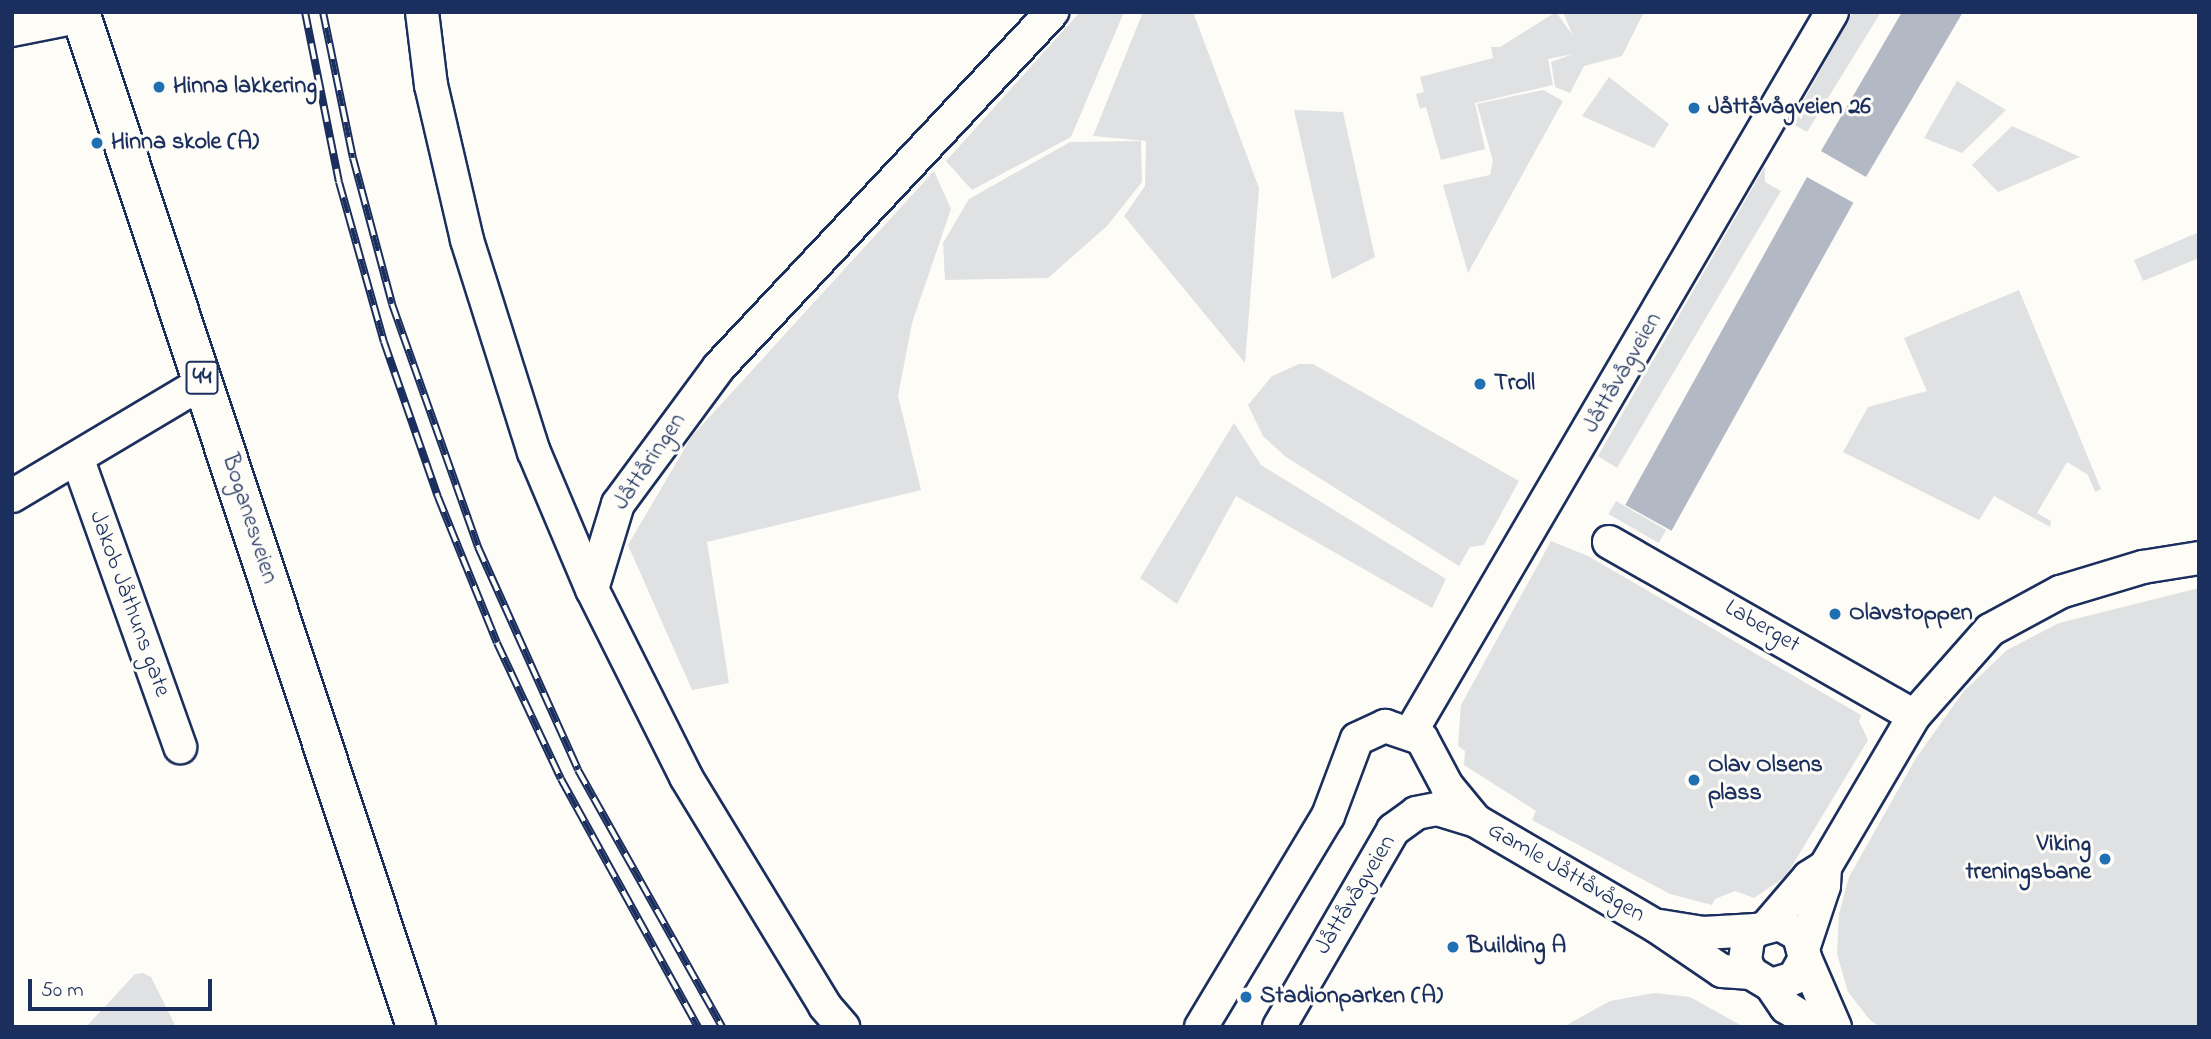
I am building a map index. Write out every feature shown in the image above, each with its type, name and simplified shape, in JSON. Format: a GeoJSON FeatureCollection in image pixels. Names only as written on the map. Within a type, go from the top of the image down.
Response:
{"type":"FeatureCollection","features":[{"type":"Feature","properties":{"kind":"main road","name":"Boganesveien"},"geometry":{"type":"LineString","coordinates":[[81,14],[416,1027]]}},
{"type":"Feature","properties":{"kind":"street"},"geometry":{"type":"LineString","coordinates":[[422,12],[431,85],[467,240],[534,452],[592,589],[685,777],[825,1006],[843,1027]]}},
{"type":"Feature","properties":{"kind":"street","name":"Jåttåringen"},"geometry":{"type":"LineString","coordinates":[[592,589],[618,504],[702,388],[1052,12]]}},
{"type":"Feature","properties":{"kind":"street","name":"Jåttåvågveien"},"geometry":{"type":"LineString","coordinates":[[1410,732],[1832,12]]}},
{"type":"Feature","properties":{"kind":"street"},"geometry":{"type":"LineString","coordinates":[[12,30],[81,14]]}},
{"type":"Feature","properties":{"kind":"street"},"geometry":{"type":"LineString","coordinates":[[12,496],[78,460],[203,382]]}},
{"type":"Feature","properties":{"kind":"street","name":"Jakob Jåthuns gate"},"geometry":{"type":"LineString","coordinates":[[78,460],[180,747]]}},
{"type":"Feature","properties":{"kind":"street","name":"Laberget"},"geometry":{"type":"LineString","coordinates":[[1609,542],[1914,716]]}},
{"type":"Feature","properties":{"kind":"street"},"geometry":{"type":"LineString","coordinates":[[1818,1027],[1786,1007],[1761,979],[1744,951],[1762,927],[1809,877],[1825,867],[1914,716],[1990,630],[2060,592],[2144,567],[2199,558]]}},
{"type":"Feature","properties":{"kind":"street"},"geometry":{"type":"LineString","coordinates":[[1201,1027],[1328,816],[1357,739],[1385,726],[1410,732],[1433,752],[1447,786],[1476,821]]}},
{"type":"Feature","properties":{"kind":"street","name":"Jåttåvågveien"},"geometry":{"type":"LineString","coordinates":[[1279,1027],[1393,830],[1416,813],[1437,809],[1476,821]]}},
{"type":"Feature","properties":{"kind":"street","name":"Gamle Jåttåvågen"},"geometry":{"type":"LineString","coordinates":[[1476,821],[1656,926],[1722,971],[1761,979]]}},
{"type":"Feature","properties":{"kind":"street"},"geometry":{"type":"LineString","coordinates":[[1761,979],[1794,978],[1805,952],[1824,886],[1825,867]]}},
{"type":"Feature","properties":{"kind":"street","name":"Gamle Jåttåvågen"},"geometry":{"type":"LineString","coordinates":[[1656,926],[1703,933],[1788,927],[1805,952],[1835,1027]]}},
{"type":"Feature","properties":{"kind":"shaded area"},"geometry":{"type":"Polygon","coordinates":[[[1080,12],[1124,12],[1071,137],[972,190],[946,161],[1080,12]]]}},
{"type":"Feature","properties":{"kind":"shaded area"},"geometry":{"type":"Polygon","coordinates":[[[1143,12],[1193,12],[1259,188],[1245,363],[1124,216],[1145,186],[1146,141],[1093,136],[1143,12]]]}},
{"type":"Feature","properties":{"kind":"shaded area"},"geometry":{"type":"Polygon","coordinates":[[[1556,12],[1573,36],[1563,12],[1644,12],[1622,56],[1584,66],[1570,93],[1555,87],[1551,62],[1573,54],[1548,59],[1553,85],[1475,103],[1485,149],[1441,160],[1426,107],[1420,109],[1416,94],[1424,92],[1420,77],[1493,58],[1491,47],[1500,47],[1556,12]]]}},
{"type":"Feature","properties":{"kind":"shaded area"},"geometry":{"type":"Polygon","coordinates":[[[1853,12],[1881,12],[1807,132],[1791,123],[1853,12]]]}},
{"type":"Feature","properties":{"kind":"shaded area"},"geometry":{"type":"Polygon","coordinates":[[[1902,12],[1963,12],[1866,177],[1821,151],[1902,12]]]}},
{"type":"Feature","properties":{"kind":"shaded area"},"geometry":{"type":"Polygon","coordinates":[[[1609,77],[1669,124],[1654,148],[1582,116],[1609,77]]]}},
{"type":"Feature","properties":{"kind":"shaded area"},"geometry":{"type":"Polygon","coordinates":[[[1957,81],[2006,110],[1962,153],[1924,138],[1957,81]]]}},
{"type":"Feature","properties":{"kind":"shaded area"},"geometry":{"type":"Polygon","coordinates":[[[1543,90],[1563,101],[1468,273],[1443,185],[1490,175],[1493,161],[1477,104],[1543,90]]]}},
{"type":"Feature","properties":{"kind":"shaded area"},"geometry":{"type":"Polygon","coordinates":[[[1294,110],[1343,112],[1375,257],[1332,279],[1294,110]]]}},
{"type":"Feature","properties":{"kind":"shaded area"},"geometry":{"type":"Polygon","coordinates":[[[2012,126],[2080,157],[1998,192],[1972,165],[2012,126]]]}},
{"type":"Feature","properties":{"kind":"shaded area"},"geometry":{"type":"Polygon","coordinates":[[[1141,141],[1142,182],[1107,226],[1048,278],[945,280],[943,243],[969,199],[1070,142],[1141,141]]]}},
{"type":"Feature","properties":{"kind":"shaded area"},"geometry":{"type":"Polygon","coordinates":[[[1765,166],[1765,182],[1781,191],[1617,468],[1598,456],[1765,166]]]}},
{"type":"Feature","properties":{"kind":"shaded area"},"geometry":{"type":"Polygon","coordinates":[[[934,171],[951,209],[912,323],[898,396],[921,490],[707,542],[729,683],[692,690],[628,545],[692,436],[934,171]]]}},
{"type":"Feature","properties":{"kind":"shaded area"},"geometry":{"type":"Polygon","coordinates":[[[1807,177],[1853,203],[1672,531],[1625,505],[1807,177]]]}},
{"type":"Feature","properties":{"kind":"shaded area"},"geometry":{"type":"Polygon","coordinates":[[[2199,232],[2199,258],[2143,281],[2134,260],[2199,232]]]}},
{"type":"Feature","properties":{"kind":"shaded area"},"geometry":{"type":"Polygon","coordinates":[[[2019,290],[2101,489],[2095,492],[2088,475],[2067,462],[2037,513],[2051,521],[2050,527],[1994,496],[1979,520],[1843,452],[1868,407],[1927,391],[1904,338],[2019,290]]]}},
{"type":"Feature","properties":{"kind":"shaded area"},"geometry":{"type":"Polygon","coordinates":[[[1299,364],[1313,364],[1519,481],[1484,545],[1470,547],[1459,566],[1286,457],[1263,436],[1248,405],[1272,376],[1299,364]]]}},
{"type":"Feature","properties":{"kind":"shaded area"},"geometry":{"type":"Polygon","coordinates":[[[1234,423],[1261,465],[1446,579],[1432,608],[1236,496],[1177,604],[1140,578],[1234,423]]]}},
{"type":"Feature","properties":{"kind":"shaded area"},"geometry":{"type":"Polygon","coordinates":[[[1616,501],[1666,530],[1659,543],[1608,514],[1616,501]]]}},
{"type":"Feature","properties":{"kind":"shaded area"},"geometry":{"type":"Polygon","coordinates":[[[1551,541],[1588,556],[1861,715],[1859,721],[1868,740],[1786,876],[1754,898],[1735,891],[1715,899],[1712,905],[1670,894],[1532,820],[1536,811],[1464,765],[1465,751],[1458,746],[1461,705],[1551,541]]]}},
{"type":"Feature","properties":{"kind":"shaded area"},"geometry":{"type":"Polygon","coordinates":[[[2199,588],[2199,1027],[1880,1027],[1870,1020],[1848,992],[1837,954],[1839,914],[1849,877],[1916,758],[1964,691],[2007,650],[2059,623],[2199,588]]]}},
{"type":"Feature","properties":{"kind":"shaded area"},"geometry":{"type":"Polygon","coordinates":[[[143,973],[151,977],[176,1027],[86,1027],[135,974],[143,973]]]}},
{"type":"Feature","properties":{"kind":"shaded area"},"geometry":{"type":"Polygon","coordinates":[[[1654,993],[1690,997],[1744,1027],[1563,1027],[1610,1001],[1654,993]]]}},
{"type":"Feature","properties":{"kind":"railway"},"geometry":{"type":"LineString","coordinates":[[305,12],[339,182],[384,342],[438,497],[497,643],[561,779],[698,1027]]}},
{"type":"Feature","properties":{"kind":"railway"},"geometry":{"type":"LineString","coordinates":[[323,12],[353,158],[392,304],[478,547],[578,770],[722,1027]]}},
{"type":"Feature","properties":{"kind":"place","name":"Hinna lakkering"},"geometry":{"type":"Point","coordinates":[159,87]}},
{"type":"Feature","properties":{"kind":"place","name":"Jåttåvågveien 26"},"geometry":{"type":"Point","coordinates":[1694,108]}},
{"type":"Feature","properties":{"kind":"place","name":"Hinna skole (A)"},"geometry":{"type":"Point","coordinates":[97,143]}},
{"type":"Feature","properties":{"kind":"place","name":"Troll"},"geometry":{"type":"Point","coordinates":[1480,384]}},
{"type":"Feature","properties":{"kind":"place","name":"Olavstoppen"},"geometry":{"type":"Point","coordinates":[1835,614]}},
{"type":"Feature","properties":{"kind":"place","name":"Olav Olsens plass"},"geometry":{"type":"Point","coordinates":[1694,780]}},
{"type":"Feature","properties":{"kind":"place","name":"Viking treningsbane"},"geometry":{"type":"Point","coordinates":[2105,859]}},
{"type":"Feature","properties":{"kind":"place","name":"Building A"},"geometry":{"type":"Point","coordinates":[1453,947]}},
{"type":"Feature","properties":{"kind":"place","name":"Stadionparken (A)"},"geometry":{"type":"Point","coordinates":[1246,997]}}]}
